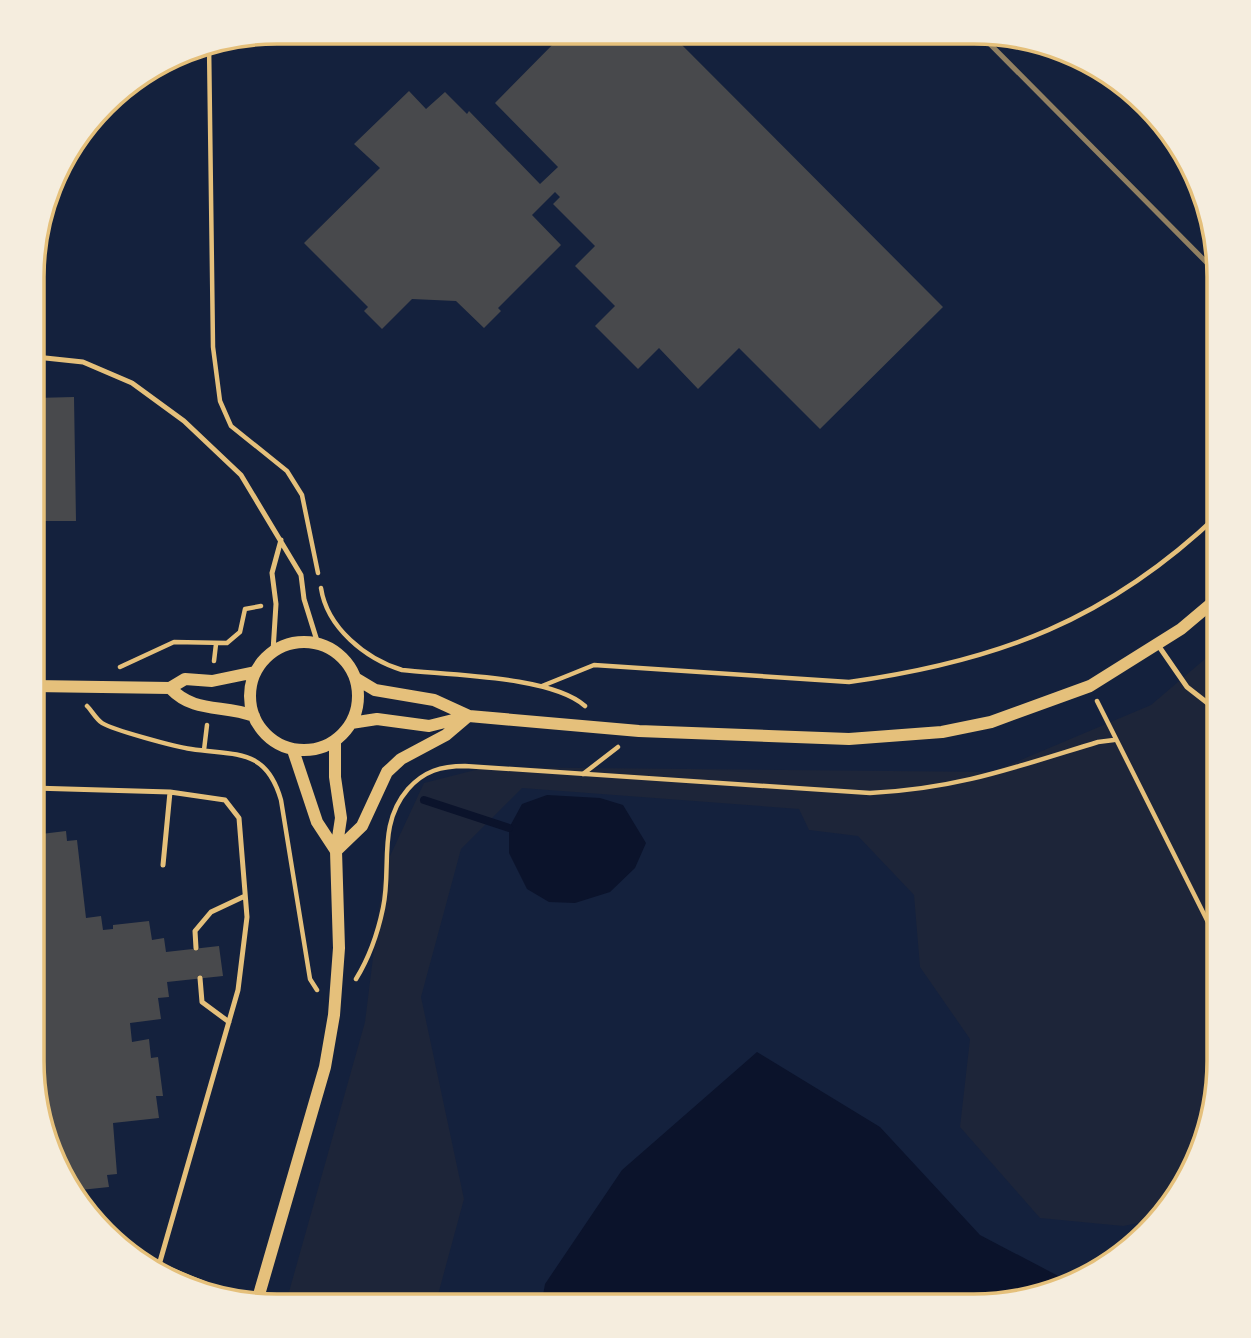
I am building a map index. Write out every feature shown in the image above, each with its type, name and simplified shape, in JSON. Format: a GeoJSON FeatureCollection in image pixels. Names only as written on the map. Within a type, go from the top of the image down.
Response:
{"type":"FeatureCollection","features":[{"type":"Feature","properties":{"kind":"street"},"geometry":{"type":"LineString","coordinates":[[351,723],[377,719],[429,726],[469,716],[639,731],[849,739],[896,737],[991,722],[1090,686],[1158,645],[1207,606]]}},
{"type":"Feature","properties":{"kind":"street"},"geometry":{"type":"LineString","coordinates":[[303,642],[318,644],[341,656],[355,678],[358,694],[351,723],[335,741],[308,751],[293,750],[269,738],[254,716],[250,687],[255,672],[273,651],[303,642]]}},
{"type":"Feature","properties":{"kind":"street"},"geometry":{"type":"LineString","coordinates":[[44,686],[170,688],[185,679],[212,681],[255,672]]}},
{"type":"Feature","properties":{"kind":"street"},"geometry":{"type":"LineString","coordinates":[[355,678],[375,690],[434,700],[469,716]]}},
{"type":"Feature","properties":{"kind":"street"},"geometry":{"type":"LineString","coordinates":[[170,688],[183,702],[209,708],[235,709],[254,716]]}},
{"type":"Feature","properties":{"kind":"street"},"geometry":{"type":"LineString","coordinates":[[336,851],[362,826],[387,772],[401,759],[446,735],[469,716]]}},
{"type":"Feature","properties":{"kind":"street"},"geometry":{"type":"LineString","coordinates":[[259,1294],[325,1067],[334,1015],[339,948],[336,851],[341,818],[335,777],[335,741]]}},
{"type":"Feature","properties":{"kind":"street"},"geometry":{"type":"LineString","coordinates":[[293,750],[317,822],[336,851]]}},
{"type":"Feature","properties":{"kind":"lane"},"geometry":{"type":"LineString","coordinates":[[44,358],[83,362],[132,383],[184,421],[241,474],[301,575],[304,599],[318,644]]}},
{"type":"Feature","properties":{"kind":"lane"},"geometry":{"type":"LineString","coordinates":[[273,651],[275,604],[272,573],[281,540]]}},
{"type":"Feature","properties":{"kind":"lane"},"geometry":{"type":"LineString","coordinates":[[1158,645],[1187,687],[1207,703]]}},
{"type":"Feature","properties":{"kind":"lane"},"geometry":{"type":"LineString","coordinates":[[44,788],[170,792],[225,800],[239,818],[247,917],[241,966],[229,1022],[160,1263]]}},
{"type":"Feature","properties":{"kind":"lane"},"geometry":{"type":"LineString","coordinates":[[163,865],[170,792]]}},
{"type":"Feature","properties":{"kind":"lane"},"geometry":{"type":"LineString","coordinates":[[196,948],[195,931],[211,912],[245,896]]}},
{"type":"Feature","properties":{"kind":"lane"},"geometry":{"type":"LineString","coordinates":[[200,978],[202,1002],[229,1022]]}},
{"type":"Feature","properties":{"kind":"path"},"geometry":{"type":"LineString","coordinates":[[209,54],[214,347],[220,401],[231,426],[287,471],[302,495],[322,596],[340,626],[360,649],[382,664],[402,670],[542,686],[574,696],[609,728]]}},
{"type":"Feature","properties":{"kind":"path"},"geometry":{"type":"LineString","coordinates":[[542,686],[594,665],[849,682],[888,676],[1010,648],[1063,626],[1120,594],[1207,524]]}},
{"type":"Feature","properties":{"kind":"path"},"geometry":{"type":"LineString","coordinates":[[116,668],[174,642],[227,643],[240,632],[245,608],[262,606]]}},
{"type":"Feature","properties":{"kind":"path"},"geometry":{"type":"LineString","coordinates":[[214,669],[216,644]]}},
{"type":"Feature","properties":{"kind":"path"},"geometry":{"type":"LineString","coordinates":[[1090,686],[1114,740],[1207,921]]}},
{"type":"Feature","properties":{"kind":"path"},"geometry":{"type":"LineString","coordinates":[[71,687],[102,723],[190,749],[242,754],[268,771],[276,783],[290,843],[310,979],[334,1015]]}},
{"type":"Feature","properties":{"kind":"path"},"geometry":{"type":"LineString","coordinates":[[204,750],[207,720]]}},
{"type":"Feature","properties":{"kind":"path"},"geometry":{"type":"LineString","coordinates":[[583,775],[639,731]]}},
{"type":"Feature","properties":{"kind":"path"},"geometry":{"type":"LineString","coordinates":[[353,985],[366,965],[383,906],[389,821],[401,797],[428,771],[447,766],[465,766],[820,791],[907,792],[979,780],[1098,742],[1114,740]]}},
{"type":"Feature","properties":{"kind":"shaded area"},"geometry":{"type":"Polygon","coordinates":[[[1207,657],[1207,1077],[1195,1136],[1183,1164],[1168,1191],[1143,1222],[1123,1226],[1040,1218],[960,1127],[970,1039],[920,967],[914,895],[858,836],[809,830],[799,809],[522,788],[461,849],[421,997],[464,1199],[438,1294],[288,1294],[365,1022],[384,869],[424,783],[487,767],[992,772],[1151,705],[1207,657]]]}},
{"type":"Feature","properties":{"kind":"shaded area"},"geometry":{"type":"Polygon","coordinates":[[[547,795],[600,798],[623,805],[646,843],[635,868],[610,892],[575,903],[549,902],[527,889],[509,853],[509,828],[522,804],[547,795]]]}},
{"type":"Feature","properties":{"kind":"shaded area"},"geometry":{"type":"Polygon","coordinates":[[[757,1052],[880,1127],[980,1235],[1060,1277],[1020,1290],[990,1294],[543,1294],[545,1284],[622,1170],[757,1052]]]}},
{"type":"Feature","properties":{"kind":"building"},"geometry":{"type":"Polygon","coordinates":[[[553,44],[681,44],[943,307],[820,429],[739,348],[698,389],[659,348],[638,369],[595,326],[615,306],[575,266],[595,246],[553,204],[560,197],[555,192],[532,215],[561,245],[498,308],[501,311],[484,328],[456,301],[412,299],[382,329],[364,311],[368,307],[304,243],[380,168],[354,144],[409,91],[426,109],[445,92],[467,114],[469,111],[540,184],[558,167],[495,103],[553,44]]]}},
{"type":"Feature","properties":{"kind":"building"},"geometry":{"type":"Polygon","coordinates":[[[74,397],[76,521],[45,521],[45,530],[44,530],[44,398],[74,397]]]}},
{"type":"Feature","properties":{"kind":"building"},"geometry":{"type":"Polygon","coordinates":[[[66,831],[67,841],[77,840],[86,918],[101,916],[103,930],[113,929],[113,925],[149,921],[152,940],[164,938],[166,952],[219,946],[223,976],[167,982],[169,997],[158,998],[161,1019],[130,1023],[132,1042],[149,1039],[151,1058],[158,1057],[163,1096],[156,1096],[159,1118],[113,1123],[117,1174],[107,1175],[109,1187],[82,1190],[56,1136],[48,1107],[44,1077],[44,834],[66,831]]]}},
{"type":"Feature","properties":{"kind":"waterway"},"geometry":{"type":"LineString","coordinates":[[424,800],[509,828]]}},
{"type":"Feature","properties":{"kind":"railway"},"geometry":{"type":"LineString","coordinates":[[991,45],[1207,263]]}}]}
